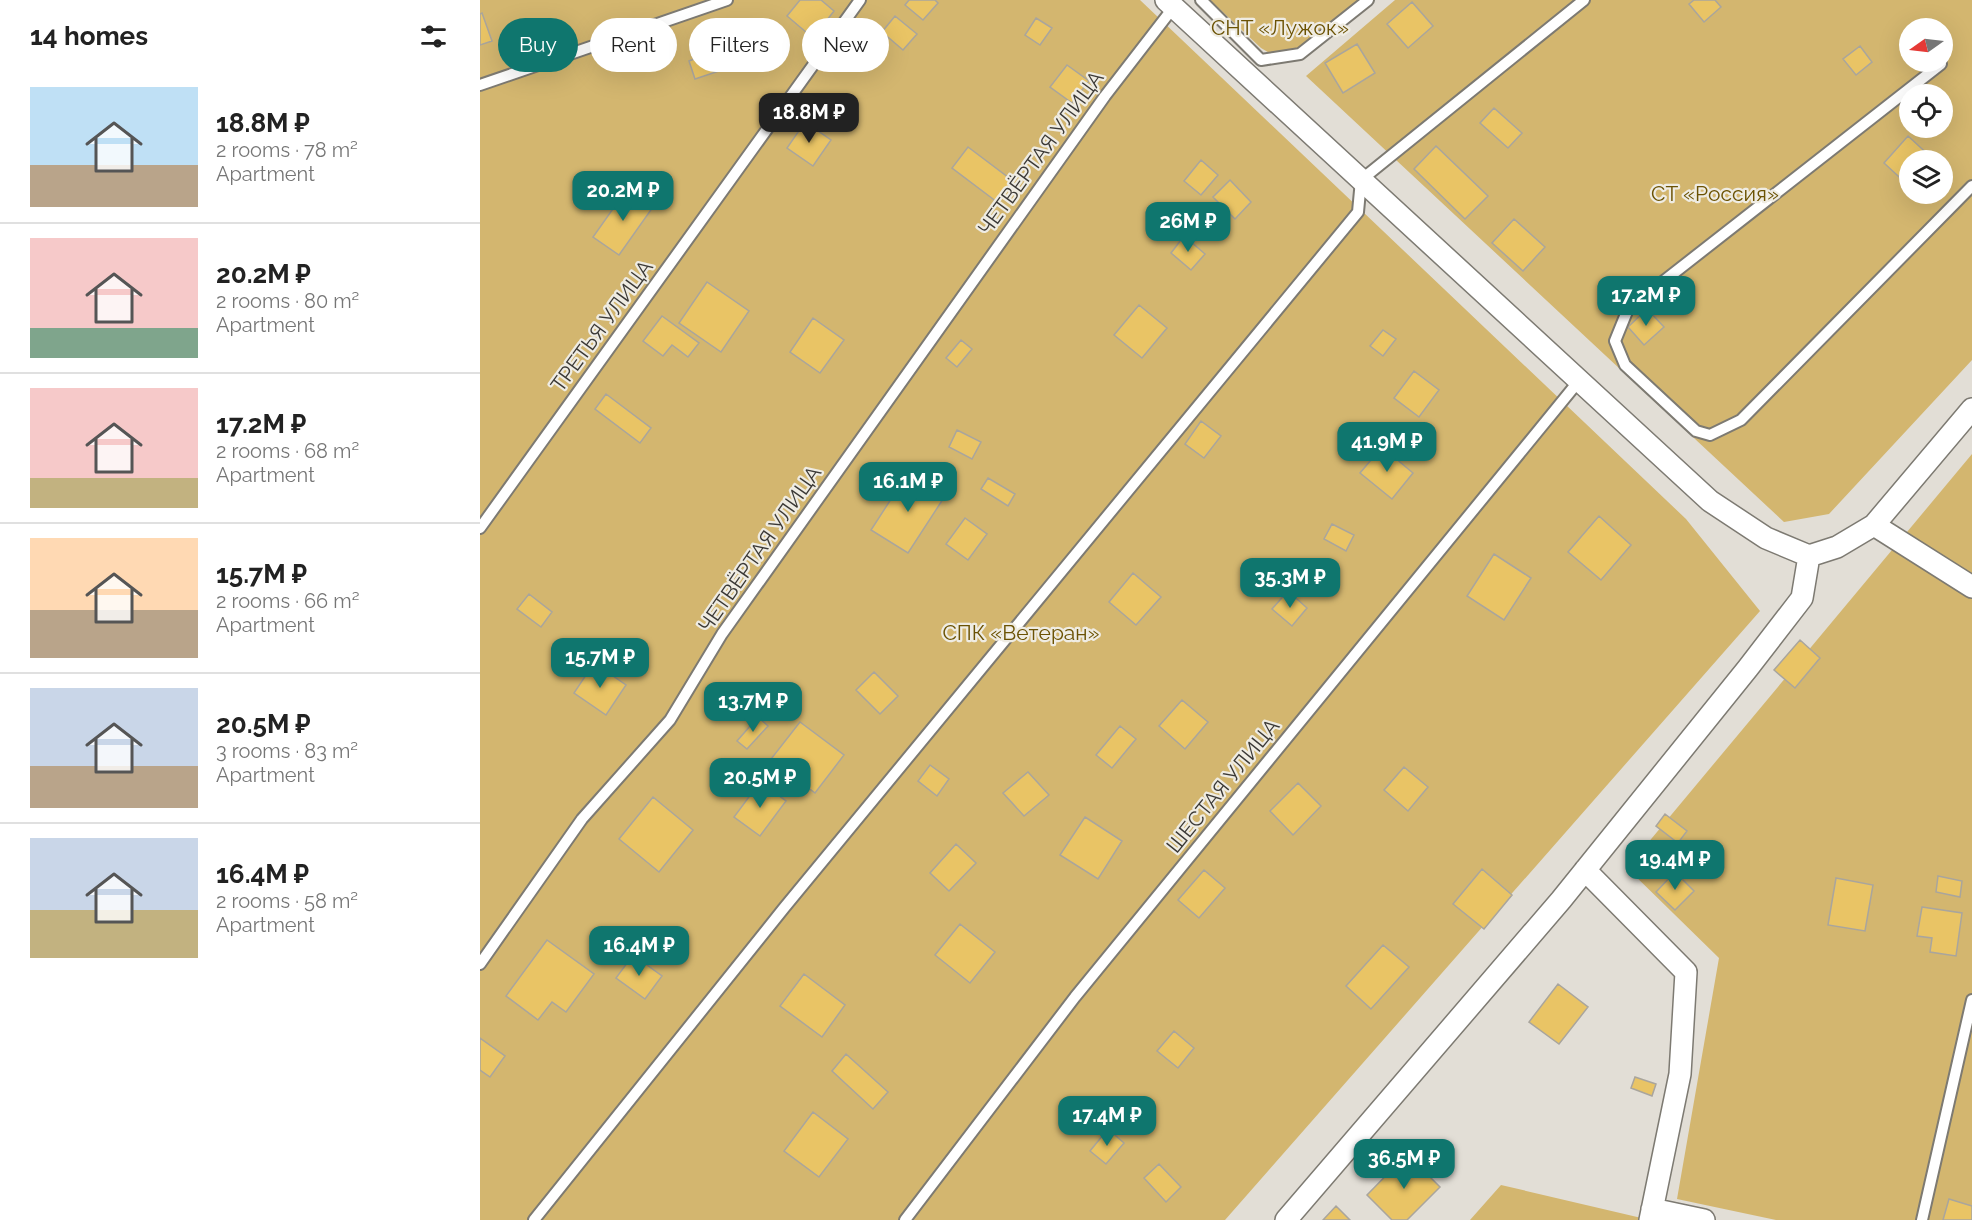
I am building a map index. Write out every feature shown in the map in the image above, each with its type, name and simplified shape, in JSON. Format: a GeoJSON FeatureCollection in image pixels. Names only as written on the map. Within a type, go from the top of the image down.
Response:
{"type":"FeatureCollection","features":[{"type":"Feature","properties":{"kind":"street"},"geometry":{"type":"LineString","coordinates":[[1170,4],[1578,382],[1710,501],[1766,538],[1809,556],[1837,547],[1874,525],[1972,409]]}},
{"type":"Feature","properties":{"kind":"street"},"geometry":{"type":"LineString","coordinates":[[1874,525],[1972,587]]}},
{"type":"Feature","properties":{"kind":"street"},"geometry":{"type":"LineString","coordinates":[[1286,1220],[1585,870],[1802,598],[1809,556]]}},
{"type":"Feature","properties":{"kind":"street"},"geometry":{"type":"LineString","coordinates":[[1585,870],[1686,972],[1680,1074],[1651,1214],[1704,1220]]}},
{"type":"Feature","properties":{"kind":"lane"},"geometry":{"type":"LineString","coordinates":[[480,85],[727,0]]}},
{"type":"Feature","properties":{"kind":"lane","name":"ТРЕТЬЯ УЛИЦА"},"geometry":{"type":"LineString","coordinates":[[480,528],[860,0]]}},
{"type":"Feature","properties":{"kind":"lane"},"geometry":{"type":"LineString","coordinates":[[1201,0],[1261,60],[1299,54],[1368,0]]}},
{"type":"Feature","properties":{"kind":"lane"},"geometry":{"type":"LineString","coordinates":[[534,1220],[784,908],[1358,212],[1361,180],[1584,0]]}},
{"type":"Feature","properties":{"kind":"lane","name":"ЧЕТВЁРТАЯ УЛИЦА"},"geometry":{"type":"LineString","coordinates":[[480,964],[582,819],[670,720],[722,634],[1170,4]]}},
{"type":"Feature","properties":{"kind":"lane"},"geometry":{"type":"LineString","coordinates":[[1931,72],[1628,309],[1615,341],[1625,365],[1696,431],[1710,435],[1741,420],[1972,186]]}},
{"type":"Feature","properties":{"kind":"lane","name":"ШЕСТАЯ УЛИЦА"},"geometry":{"type":"LineString","coordinates":[[905,1220],[1075,997],[1578,382]]}},
{"type":"Feature","properties":{"kind":"lane"},"geometry":{"type":"LineString","coordinates":[[1922,1220],[1972,1000]]}},
{"type":"Feature","properties":{"kind":"green space","name":"СПК «Ветеран»"},"geometry":{"type":"Polygon","coordinates":[[[480,0],[1140,0],[1686,519],[1760,611],[1225,1220],[480,1220],[480,0]]]}},
{"type":"Feature","properties":{"kind":"green space","name":"СНТ «Лужок»"},"geometry":{"type":"Polygon","coordinates":[[[1210,0],[1361,0],[1283,61],[1261,48],[1210,0]]]}},
{"type":"Feature","properties":{"kind":"green space","name":"СТ «Россия»"},"geometry":{"type":"Polygon","coordinates":[[[1395,0],[1972,0],[1972,360],[1829,514],[1784,522],[1306,76],[1395,0]]]}},
{"type":"Feature","properties":{"kind":"green space"},"geometry":{"type":"Polygon","coordinates":[[[1972,454],[1972,1220],[1776,1220],[1677,1199],[1719,958],[1627,868],[1972,454]]]}},
{"type":"Feature","properties":{"kind":"green space"},"geometry":{"type":"Polygon","coordinates":[[[1501,1185],[1650,1220],[1470,1220],[1501,1185]]]}},
{"type":"Feature","properties":{"kind":"building"},"geometry":{"type":"Polygon","coordinates":[[[800,0],[821,0],[834,11],[829,18],[802,18],[802,29],[787,16],[800,0]]]}},
{"type":"Feature","properties":{"kind":"building"},"geometry":{"type":"Polygon","coordinates":[[[909,0],[935,0],[938,3],[923,20],[905,5],[909,0]]]}},
{"type":"Feature","properties":{"kind":"building"},"geometry":{"type":"Polygon","coordinates":[[[1694,0],[1715,0],[1721,7],[1704,22],[1689,4],[1694,0]]]}},
{"type":"Feature","properties":{"kind":"building"},"geometry":{"type":"Polygon","coordinates":[[[1412,2],[1433,26],[1408,48],[1387,24],[1412,2]]]}},
{"type":"Feature","properties":{"kind":"building"},"geometry":{"type":"Polygon","coordinates":[[[482,13],[492,41],[480,45],[480,14],[482,13]]]}},
{"type":"Feature","properties":{"kind":"building"},"geometry":{"type":"Polygon","coordinates":[[[895,16],[917,34],[903,50],[889,38],[889,23],[895,16]]]}},
{"type":"Feature","properties":{"kind":"building"},"geometry":{"type":"Polygon","coordinates":[[[1036,18],[1052,28],[1040,45],[1025,35],[1036,18]]]}},
{"type":"Feature","properties":{"kind":"building"},"geometry":{"type":"Polygon","coordinates":[[[1357,44],[1375,73],[1343,93],[1325,63],[1357,44]]]}},
{"type":"Feature","properties":{"kind":"building"},"geometry":{"type":"Polygon","coordinates":[[[1860,46],[1872,62],[1856,75],[1843,59],[1860,46]]]}},
{"type":"Feature","properties":{"kind":"building"},"geometry":{"type":"Polygon","coordinates":[[[1067,65],[1089,81],[1072,103],[1050,87],[1067,65]]]}},
{"type":"Feature","properties":{"kind":"building"},"geometry":{"type":"Polygon","coordinates":[[[693,72],[716,72],[695,79],[693,72]]]}},
{"type":"Feature","properties":{"kind":"building"},"geometry":{"type":"Polygon","coordinates":[[[1494,108],[1522,133],[1508,148],[1480,123],[1494,108]]]}},
{"type":"Feature","properties":{"kind":"building"},"geometry":{"type":"Polygon","coordinates":[[[805,122],[831,140],[813,166],[787,148],[805,122]]]}},
{"type":"Feature","properties":{"kind":"building"},"geometry":{"type":"Polygon","coordinates":[[[1906,138],[1910,138],[1923,150],[1899,150],[1899,177],[1884,163],[1906,138]]]}},
{"type":"Feature","properties":{"kind":"building"},"geometry":{"type":"Polygon","coordinates":[[[1436,146],[1488,196],[1465,219],[1414,169],[1436,146]]]}},
{"type":"Feature","properties":{"kind":"building"},"geometry":{"type":"Polygon","coordinates":[[[968,147],[1013,181],[997,202],[952,168],[968,147]]]}},
{"type":"Feature","properties":{"kind":"building"},"geometry":{"type":"Polygon","coordinates":[[[1201,160],[1218,175],[1201,195],[1184,181],[1201,160]]]}},
{"type":"Feature","properties":{"kind":"building"},"geometry":{"type":"Polygon","coordinates":[[[1230,180],[1251,202],[1235,219],[1213,197],[1230,180]]]}},
{"type":"Feature","properties":{"kind":"building"},"geometry":{"type":"Polygon","coordinates":[[[627,189],[653,207],[619,255],[593,237],[627,189]]]}},
{"type":"Feature","properties":{"kind":"building"},"geometry":{"type":"Polygon","coordinates":[[[1514,219],[1545,247],[1523,271],[1492,243],[1514,219]]]}},
{"type":"Feature","properties":{"kind":"building"},"geometry":{"type":"Polygon","coordinates":[[[1184,236],[1205,254],[1191,270],[1171,253],[1184,236]]]}},
{"type":"Feature","properties":{"kind":"building"},"geometry":{"type":"Polygon","coordinates":[[[707,282],[749,311],[721,352],[679,323],[707,282]]]}},
{"type":"Feature","properties":{"kind":"building"},"geometry":{"type":"Polygon","coordinates":[[[1139,305],[1167,328],[1142,358],[1114,335],[1139,305]]]}},
{"type":"Feature","properties":{"kind":"building"},"geometry":{"type":"Polygon","coordinates":[[[1647,309],[1664,327],[1644,345],[1628,327],[1647,309]]]}},
{"type":"Feature","properties":{"kind":"building"},"geometry":{"type":"Polygon","coordinates":[[[662,316],[699,343],[688,357],[672,345],[663,356],[643,341],[662,316]]]}},
{"type":"Feature","properties":{"kind":"building"},"geometry":{"type":"Polygon","coordinates":[[[813,318],[844,340],[820,373],[790,352],[813,318]]]}},
{"type":"Feature","properties":{"kind":"building"},"geometry":{"type":"Polygon","coordinates":[[[1383,330],[1396,339],[1383,356],[1370,346],[1383,330]]]}},
{"type":"Feature","properties":{"kind":"building"},"geometry":{"type":"Polygon","coordinates":[[[961,340],[972,349],[957,367],[946,358],[961,340]]]}},
{"type":"Feature","properties":{"kind":"building"},"geometry":{"type":"Polygon","coordinates":[[[1414,371],[1439,390],[1419,417],[1394,398],[1414,371]]]}},
{"type":"Feature","properties":{"kind":"building"},"geometry":{"type":"Polygon","coordinates":[[[606,394],[651,428],[640,443],[595,409],[606,394]]]}},
{"type":"Feature","properties":{"kind":"building"},"geometry":{"type":"Polygon","coordinates":[[[1201,421],[1221,436],[1204,458],[1185,444],[1201,421]]]}},
{"type":"Feature","properties":{"kind":"building"},"geometry":{"type":"Polygon","coordinates":[[[957,430],[981,442],[972,459],[949,447],[957,430]]]}},
{"type":"Feature","properties":{"kind":"building"},"geometry":{"type":"Polygon","coordinates":[[[1382,447],[1413,473],[1392,499],[1360,473],[1382,447]]]}},
{"type":"Feature","properties":{"kind":"building"},"geometry":{"type":"Polygon","coordinates":[[[908,473],[945,496],[908,553],[871,530],[908,473]]]}},
{"type":"Feature","properties":{"kind":"building"},"geometry":{"type":"Polygon","coordinates":[[[988,478],[1015,494],[1008,506],[981,489],[988,478]]]}},
{"type":"Feature","properties":{"kind":"building"},"geometry":{"type":"Polygon","coordinates":[[[1599,516],[1631,545],[1601,580],[1568,552],[1599,516]]]}},
{"type":"Feature","properties":{"kind":"building"},"geometry":{"type":"Polygon","coordinates":[[[965,518],[987,534],[968,560],[946,544],[965,518]]]}},
{"type":"Feature","properties":{"kind":"building"},"geometry":{"type":"Polygon","coordinates":[[[1332,524],[1354,535],[1346,551],[1324,539],[1332,524]]]}},
{"type":"Feature","properties":{"kind":"building"},"geometry":{"type":"Polygon","coordinates":[[[1494,554],[1531,578],[1504,620],[1467,596],[1494,554]]]}},
{"type":"Feature","properties":{"kind":"building"},"geometry":{"type":"Polygon","coordinates":[[[1133,573],[1161,597],[1136,625],[1109,602],[1133,573]]]}},
{"type":"Feature","properties":{"kind":"building"},"geometry":{"type":"Polygon","coordinates":[[[1288,591],[1307,608],[1292,626],[1272,609],[1288,591]]]}},
{"type":"Feature","properties":{"kind":"building"},"geometry":{"type":"Polygon","coordinates":[[[529,594],[552,612],[541,627],[517,609],[529,594]]]}},
{"type":"Feature","properties":{"kind":"building"},"geometry":{"type":"Polygon","coordinates":[[[1800,640],[1820,658],[1795,688],[1774,670],[1800,640]]]}},
{"type":"Feature","properties":{"kind":"building"},"geometry":{"type":"Polygon","coordinates":[[[594,663],[626,685],[606,715],[574,693],[594,663]]]}},
{"type":"Feature","properties":{"kind":"building"},"geometry":{"type":"Polygon","coordinates":[[[874,672],[898,696],[880,714],[856,690],[874,672]]]}},
{"type":"Feature","properties":{"kind":"building"},"geometry":{"type":"Polygon","coordinates":[[[1182,700],[1208,722],[1185,749],[1159,726],[1182,700]]]}},
{"type":"Feature","properties":{"kind":"building"},"geometry":{"type":"Polygon","coordinates":[[[758,717],[768,726],[747,749],[737,741],[758,717]]]}},
{"type":"Feature","properties":{"kind":"building"},"geometry":{"type":"Polygon","coordinates":[[[800,722],[844,755],[815,793],[771,759],[800,722]]]}},
{"type":"Feature","properties":{"kind":"building"},"geometry":{"type":"Polygon","coordinates":[[[1120,726],[1136,739],[1112,768],[1096,755],[1120,726]]]}},
{"type":"Feature","properties":{"kind":"building"},"geometry":{"type":"Polygon","coordinates":[[[930,765],[949,779],[937,796],[918,781],[930,765]]]}},
{"type":"Feature","properties":{"kind":"building"},"geometry":{"type":"Polygon","coordinates":[[[1404,767],[1428,787],[1408,811],[1384,790],[1404,767]]]}},
{"type":"Feature","properties":{"kind":"building"},"geometry":{"type":"Polygon","coordinates":[[[1028,772],[1049,795],[1024,816],[1003,793],[1028,772]]]}},
{"type":"Feature","properties":{"kind":"building"},"geometry":{"type":"Polygon","coordinates":[[[760,782],[786,801],[760,836],[734,817],[760,782]]]}},
{"type":"Feature","properties":{"kind":"building"},"geometry":{"type":"Polygon","coordinates":[[[1298,783],[1321,806],[1293,835],[1270,811],[1298,783]]]}},
{"type":"Feature","properties":{"kind":"building"},"geometry":{"type":"Polygon","coordinates":[[[653,797],[693,830],[659,872],[619,839],[653,797]]]}},
{"type":"Feature","properties":{"kind":"building"},"geometry":{"type":"Polygon","coordinates":[[[1665,814],[1687,831],[1678,843],[1656,826],[1665,814]]]}},
{"type":"Feature","properties":{"kind":"building"},"geometry":{"type":"Polygon","coordinates":[[[1085,817],[1122,841],[1098,879],[1060,855],[1085,817]]]}},
{"type":"Feature","properties":{"kind":"building"},"geometry":{"type":"Polygon","coordinates":[[[956,844],[976,863],[949,891],[930,873],[956,844]]]}},
{"type":"Feature","properties":{"kind":"building"},"geometry":{"type":"Polygon","coordinates":[[[1482,869],[1512,895],[1484,929],[1453,904],[1482,869]]]}},
{"type":"Feature","properties":{"kind":"building"},"geometry":{"type":"Polygon","coordinates":[[[1204,870],[1225,888],[1199,918],[1178,900],[1204,870]]]}},
{"type":"Feature","properties":{"kind":"building"},"geometry":{"type":"Polygon","coordinates":[[[1675,872],[1694,891],[1675,910],[1656,892],[1675,872]]]}},
{"type":"Feature","properties":{"kind":"building"},"geometry":{"type":"Polygon","coordinates":[[[1938,876],[1962,881],[1960,897],[1936,892],[1938,876]]]}},
{"type":"Feature","properties":{"kind":"building"},"geometry":{"type":"Polygon","coordinates":[[[1836,878],[1873,885],[1865,931],[1828,925],[1836,878]]]}},
{"type":"Feature","properties":{"kind":"building"},"geometry":{"type":"Polygon","coordinates":[[[1922,907],[1962,913],[1956,956],[1930,952],[1932,938],[1917,936],[1922,907]]]}},
{"type":"Feature","properties":{"kind":"building"},"geometry":{"type":"Polygon","coordinates":[[[960,924],[995,952],[970,983],[935,955],[960,924]]]}},
{"type":"Feature","properties":{"kind":"building"},"geometry":{"type":"Polygon","coordinates":[[[547,940],[594,974],[566,1012],[552,1002],[538,1020],[506,996],[547,940]]]}},
{"type":"Feature","properties":{"kind":"building"},"geometry":{"type":"Polygon","coordinates":[[[1383,945],[1409,967],[1371,1009],[1346,986],[1383,945]]]}},
{"type":"Feature","properties":{"kind":"building"},"geometry":{"type":"Polygon","coordinates":[[[633,955],[662,976],[645,999],[616,978],[633,955]]]}},
{"type":"Feature","properties":{"kind":"building"},"geometry":{"type":"Polygon","coordinates":[[[804,974],[845,1005],[822,1037],[780,1006],[804,974]]]}},
{"type":"Feature","properties":{"kind":"building"},"geometry":{"type":"Polygon","coordinates":[[[1558,984],[1588,1007],[1559,1044],[1529,1022],[1558,984]]]}},
{"type":"Feature","properties":{"kind":"building"},"geometry":{"type":"Polygon","coordinates":[[[1174,1031],[1194,1048],[1178,1068],[1157,1051],[1174,1031]]]}},
{"type":"Feature","properties":{"kind":"building"},"geometry":{"type":"Polygon","coordinates":[[[480,1038],[505,1056],[490,1077],[480,1070],[480,1038]]]}},
{"type":"Feature","properties":{"kind":"building"},"geometry":{"type":"Polygon","coordinates":[[[846,1054],[888,1092],[873,1109],[832,1071],[846,1054]]]}},
{"type":"Feature","properties":{"kind":"building"},"geometry":{"type":"Polygon","coordinates":[[[1635,1077],[1656,1084],[1652,1096],[1631,1088],[1635,1077]]]}},
{"type":"Feature","properties":{"kind":"building"},"geometry":{"type":"Polygon","coordinates":[[[813,1112],[848,1139],[819,1177],[784,1151],[813,1112]]]}},
{"type":"Feature","properties":{"kind":"building"},"geometry":{"type":"Polygon","coordinates":[[[1108,1129],[1124,1143],[1106,1164],[1090,1151],[1108,1129]]]}},
{"type":"Feature","properties":{"kind":"building"},"geometry":{"type":"Polygon","coordinates":[[[1407,1154],[1440,1187],[1407,1220],[1392,1220],[1367,1195],[1407,1154]]]}},
{"type":"Feature","properties":{"kind":"building"},"geometry":{"type":"Polygon","coordinates":[[[1159,1164],[1181,1187],[1166,1202],[1144,1178],[1159,1164]]]}},
{"type":"Feature","properties":{"kind":"building"},"geometry":{"type":"Polygon","coordinates":[[[1949,1199],[1972,1206],[1972,1220],[1943,1220],[1949,1199]]]}},
{"type":"Feature","properties":{"kind":"building"},"geometry":{"type":"Polygon","coordinates":[[[1336,1206],[1350,1220],[1323,1220],[1336,1206]]]}}]}
